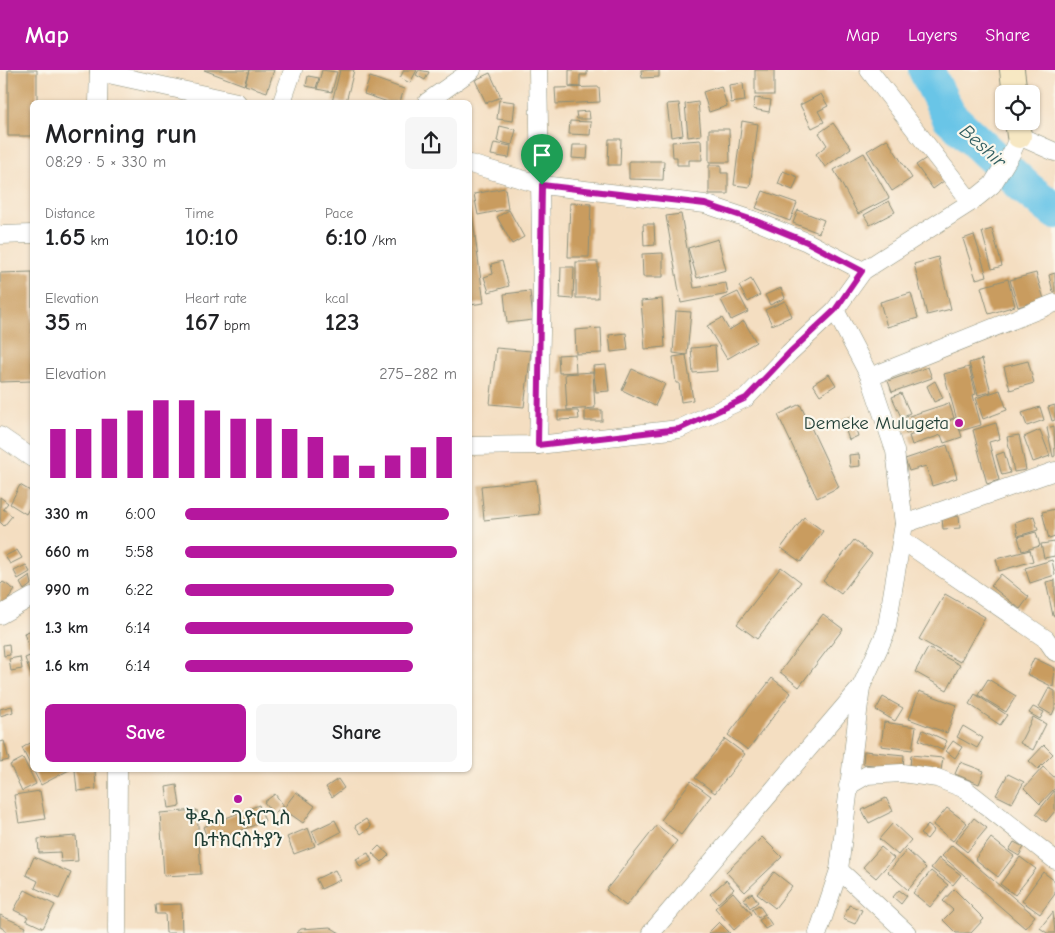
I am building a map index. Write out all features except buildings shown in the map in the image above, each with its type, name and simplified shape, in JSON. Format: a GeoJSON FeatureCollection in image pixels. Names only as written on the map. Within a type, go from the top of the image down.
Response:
{"type":"FeatureCollection","features":[{"type":"Feature","properties":{"kind":"main road"},"geometry":{"type":"LineString","coordinates":[[1012,70],[1014,85]]}},
{"type":"Feature","properties":{"kind":"street"},"geometry":{"type":"LineString","coordinates":[[283,100],[293,70]]}},
{"type":"Feature","properties":{"kind":"street"},"geometry":{"type":"LineString","coordinates":[[430,100],[472,70]]}},
{"type":"Feature","properties":{"kind":"street"},"geometry":{"type":"LineString","coordinates":[[869,70],[971,202]]}},
{"type":"Feature","properties":{"kind":"street"},"geometry":{"type":"LineString","coordinates":[[98,100],[99,71],[228,100]]}},
{"type":"Feature","properties":{"kind":"street"},"geometry":{"type":"LineString","coordinates":[[538,445],[542,185],[539,71]]}},
{"type":"Feature","properties":{"kind":"street"},"geometry":{"type":"LineString","coordinates":[[472,446],[538,445],[679,429],[746,398],[790,352],[835,310],[862,271],[971,202],[992,185],[1016,137],[1055,152]]}},
{"type":"Feature","properties":{"kind":"street"},"geometry":{"type":"LineString","coordinates":[[472,165],[542,185],[705,204],[756,221],[798,238],[862,271]]}},
{"type":"Feature","properties":{"kind":"street"},"geometry":{"type":"LineString","coordinates":[[0,235],[30,234]]}},
{"type":"Feature","properties":{"kind":"street"},"geometry":{"type":"LineString","coordinates":[[870,377],[1055,303]]}},
{"type":"Feature","properties":{"kind":"street"},"geometry":{"type":"LineString","coordinates":[[818,933],[839,870],[848,786],[862,687],[886,632],[903,532],[895,451],[870,377],[835,310]]}},
{"type":"Feature","properties":{"kind":"street"},"geometry":{"type":"LineString","coordinates":[[0,436],[30,457]]}},
{"type":"Feature","properties":{"kind":"street"},"geometry":{"type":"LineString","coordinates":[[903,532],[1055,471]]}},
{"type":"Feature","properties":{"kind":"street"},"geometry":{"type":"LineString","coordinates":[[903,532],[1052,642]]}},
{"type":"Feature","properties":{"kind":"street"},"geometry":{"type":"LineString","coordinates":[[0,615],[30,598]]}},
{"type":"Feature","properties":{"kind":"street"},"geometry":{"type":"LineString","coordinates":[[651,933],[862,687]]}},
{"type":"Feature","properties":{"kind":"street"},"geometry":{"type":"LineString","coordinates":[[117,933],[118,772]]}},
{"type":"Feature","properties":{"kind":"street"},"geometry":{"type":"LineString","coordinates":[[848,786],[867,775],[902,773],[937,778],[965,789],[1055,860]]}},
{"type":"Feature","properties":{"kind":"street"},"geometry":{"type":"LineString","coordinates":[[839,870],[907,933]]}},
{"type":"Feature","properties":{"kind":"waterway","name":"Beshir"},"geometry":{"type":"LineString","coordinates":[[926,70],[949,116],[1027,189],[1055,211]]}},
{"type":"Feature","properties":{"kind":"place","name":"Demeke Mulugeta"},"geometry":{"type":"Point","coordinates":[959,423]}},
{"type":"Feature","properties":{"kind":"place","name":"ቅዱስ ጊዮርጊስ ቤተክርስትያን"},"geometry":{"type":"Point","coordinates":[238,799]}},
{"type":"Feature","properties":{"kind":"route"},"geometry":{"type":"LineString","coordinates":[[542,185],[705,204],[756,221],[807,242],[862,271],[835,310],[790,352],[746,398],[679,429],[538,445],[542,296],[542,185]]}}]}
